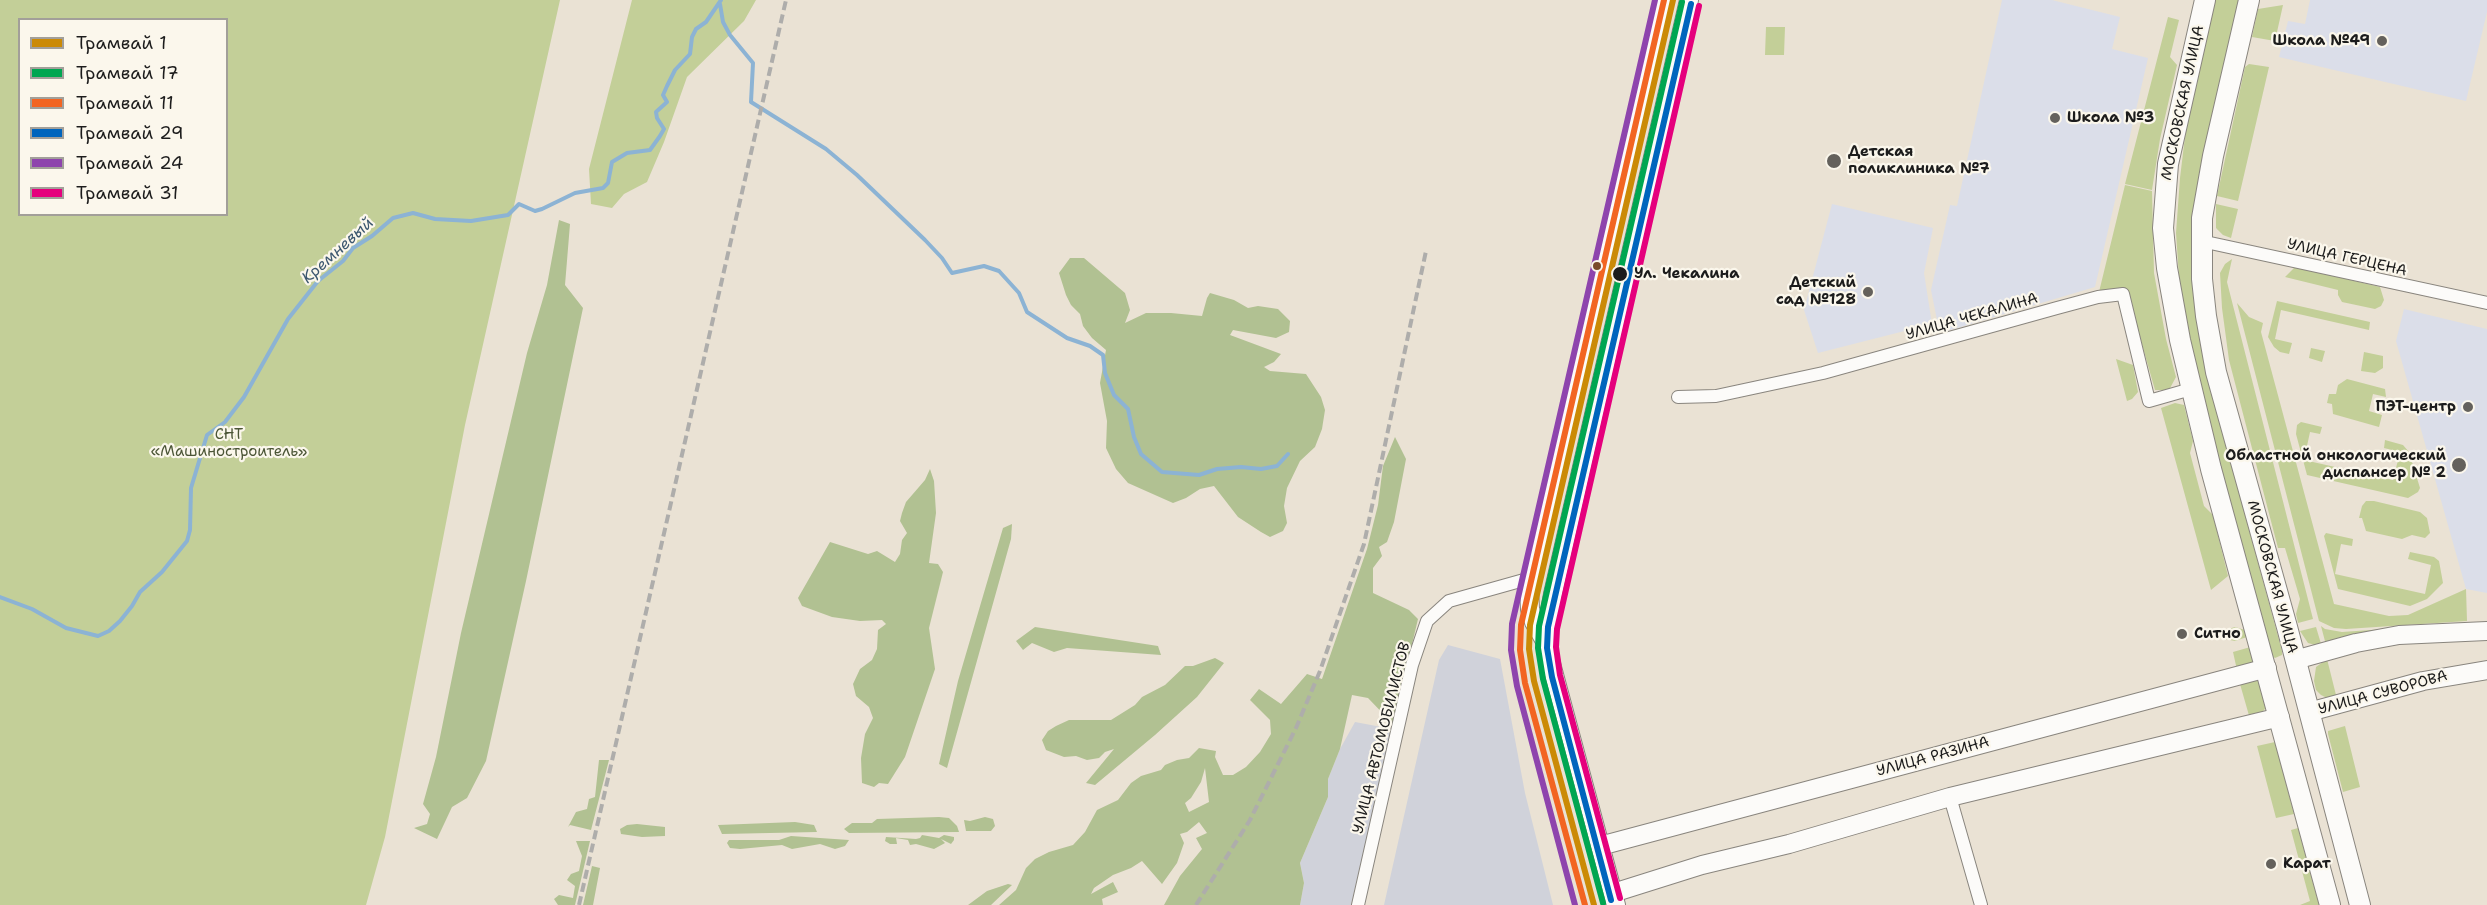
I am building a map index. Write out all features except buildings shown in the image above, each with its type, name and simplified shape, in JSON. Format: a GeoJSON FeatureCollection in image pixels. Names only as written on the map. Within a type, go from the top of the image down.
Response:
{"type":"FeatureCollection","features":[{"type":"Feature","properties":{"kind":"main road"},"geometry":{"type":"LineString","coordinates":[[1664,0],[1531,578],[1530,609],[1534,622],[1545,641],[1615,899],[1702,865],[1790,844],[1950,797],[2280,717]]}},
{"type":"Feature","properties":{"kind":"main road"},"geometry":{"type":"LineString","coordinates":[[1545,641],[1555,584],[1689,0]]}},
{"type":"Feature","properties":{"kind":"main road","name":"МОСКОВСКАЯ УЛИЦА"},"geometry":{"type":"LineString","coordinates":[[2205,0],[2175,125],[2164,196],[2163,228],[2167,268],[2191,389],[2330,905]]}},
{"type":"Feature","properties":{"kind":"main road","name":"МОСКОВСКАЯ УЛИЦА"},"geometry":{"type":"LineString","coordinates":[[2250,0],[2213,156],[2200,241],[2206,316],[2216,372],[2360,905]]}},
{"type":"Feature","properties":{"kind":"main road"},"geometry":{"type":"LineString","coordinates":[[2266,668],[2356,643],[2399,635],[2487,631]]}},
{"type":"Feature","properties":{"kind":"main road","name":"УЛИЦА РАЗИНА"},"geometry":{"type":"LineString","coordinates":[[1599,846],[2266,668]]}},
{"type":"Feature","properties":{"kind":"main road","name":"УЛИЦА СУВОРОВА"},"geometry":{"type":"LineString","coordinates":[[2280,717],[2309,712],[2423,681],[2487,670]]}},
{"type":"Feature","properties":{"kind":"street","name":"УЛИЦА ГЕРЦЕНА"},"geometry":{"type":"LineString","coordinates":[[2200,241],[2487,303]]}},
{"type":"Feature","properties":{"kind":"street","name":"УЛИЦА ЧЕКАЛИНА"},"geometry":{"type":"LineString","coordinates":[[1678,397],[1716,396],[1823,374],[2098,297],[2123,294],[2150,401],[2191,389]]}},
{"type":"Feature","properties":{"kind":"street","name":"УЛИЦА АВТОМОБИЛИСТОВ"},"geometry":{"type":"LineString","coordinates":[[1358,905],[1412,665],[1427,621],[1449,601],[1531,578]]}},
{"type":"Feature","properties":{"kind":"street"},"geometry":{"type":"LineString","coordinates":[[1950,797],[1981,905]]}},
{"type":"Feature","properties":{"kind":"shaded area","name":"Школа №3"},"geometry":{"type":"Polygon","coordinates":[[[2002,0],[2052,0],[2120,17],[2112,49],[2148,58],[2095,287],[1947,331],[1938,325],[1931,290],[1950,205],[1957,206],[2002,0]]]}},
{"type":"Feature","properties":{"kind":"shaded area","name":"Школа №49"},"geometry":{"type":"Polygon","coordinates":[[[2310,0],[2487,0],[2487,12],[2466,101],[2279,57],[2288,21],[2305,24],[2310,0]]]}},
{"type":"Feature","properties":{"kind":"shaded area","name":"Детский сад №128"},"geometry":{"type":"Polygon","coordinates":[[[1832,204],[1933,228],[1924,273],[1932,324],[1818,353],[1804,310],[1832,204]]]}},
{"type":"Feature","properties":{"kind":"shaded area","name":"Областной онкологический диспансер № 2"},"geometry":{"type":"Polygon","coordinates":[[[2404,309],[2487,329],[2487,593],[2466,589],[2396,341],[2404,309]]]}},
{"type":"Feature","properties":{"kind":"shaded area"},"geometry":{"type":"Polygon","coordinates":[[[1448,645],[1500,659],[1525,793],[1553,905],[1384,905],[1439,660],[1448,645]]]}},
{"type":"Feature","properties":{"kind":"shaded area"},"geometry":{"type":"Polygon","coordinates":[[[1355,722],[1392,729],[1351,905],[1300,905],[1304,883],[1300,863],[1328,797],[1328,779],[1340,749],[1355,722]]]}},
{"type":"Feature","properties":{"kind":"green space","name":"СНТ «Машиностроитель»"},"geometry":{"type":"Polygon","coordinates":[[[0,0],[560,0],[465,425],[385,837],[366,905],[0,905],[0,0]]]}},
{"type":"Feature","properties":{"kind":"green space"},"geometry":{"type":"Polygon","coordinates":[[[632,0],[756,0],[744,21],[687,77],[647,182],[624,194],[612,208],[591,204],[589,169],[632,0]]]}},
{"type":"Feature","properties":{"kind":"green space"},"geometry":{"type":"Polygon","coordinates":[[[2215,0],[2242,0],[2197,207],[2226,445],[2282,651],[2282,655],[2275,658],[2271,655],[2265,634],[2199,386],[2180,292],[2176,233],[2180,178],[2187,120],[2215,0]]]}},
{"type":"Feature","properties":{"kind":"green space"},"geometry":{"type":"Polygon","coordinates":[[[2283,5],[2275,41],[2252,37],[2258,9],[2283,5]]]}},
{"type":"Feature","properties":{"kind":"green space"},"geometry":{"type":"Polygon","coordinates":[[[2168,17],[2179,20],[2170,57],[2177,65],[2160,139],[2152,190],[2125,184],[2168,17]]]}},
{"type":"Feature","properties":{"kind":"green space"},"geometry":{"type":"Polygon","coordinates":[[[1766,27],[1785,27],[1784,55],[1765,55],[1766,27]]]}},
{"type":"Feature","properties":{"kind":"green space"},"geometry":{"type":"Polygon","coordinates":[[[2249,64],[2269,67],[2238,201],[2217,196],[2245,67],[2249,64]]]}},
{"type":"Feature","properties":{"kind":"green space"},"geometry":{"type":"Polygon","coordinates":[[[2125,185],[2152,191],[2154,273],[2166,339],[2176,377],[2169,390],[2155,390],[2126,288],[2099,292],[2125,185]]]}},
{"type":"Feature","properties":{"kind":"green space"},"geometry":{"type":"Polygon","coordinates":[[[2216,204],[2238,209],[2231,238],[2223,235],[2216,228],[2216,204]]]}},
{"type":"Feature","properties":{"kind":"green space"},"geometry":{"type":"Polygon","coordinates":[[[559,220],[570,224],[565,285],[583,308],[486,761],[467,798],[452,807],[437,839],[414,828],[427,824],[430,814],[423,804],[436,757],[461,633],[527,353],[547,285],[559,220]]]}},
{"type":"Feature","properties":{"kind":"green space"},"geometry":{"type":"Polygon","coordinates":[[[1070,258],[1084,258],[1125,293],[1130,310],[1125,323],[1146,313],[1202,316],[1210,293],[1234,300],[1248,308],[1258,306],[1278,309],[1290,321],[1289,332],[1276,338],[1233,330],[1230,335],[1281,354],[1274,362],[1264,367],[1270,371],[1306,374],[1321,397],[1325,410],[1322,429],[1315,447],[1300,461],[1287,488],[1284,506],[1287,523],[1283,531],[1270,537],[1238,517],[1214,486],[1200,489],[1173,503],[1128,483],[1116,469],[1106,448],[1107,421],[1100,383],[1106,350],[1092,338],[1083,326],[1080,314],[1071,305],[1066,295],[1059,273],[1070,258]]]}},
{"type":"Feature","properties":{"kind":"green space"},"geometry":{"type":"Polygon","coordinates":[[[2232,259],[2227,282],[2313,619],[2298,623],[2296,614],[2300,599],[2285,548],[2278,548],[2229,360],[2220,273],[2225,264],[2232,259]]]}},
{"type":"Feature","properties":{"kind":"green space"},"geometry":{"type":"Polygon","coordinates":[[[2295,267],[2380,287],[2384,300],[2381,306],[2375,309],[2342,302],[2338,290],[2285,277],[2295,267]]]}},
{"type":"Feature","properties":{"kind":"green space"},"geometry":{"type":"Polygon","coordinates":[[[2277,301],[2370,322],[2369,330],[2281,310],[2275,339],[2292,343],[2289,354],[2280,352],[2268,337],[2277,301]]]}},
{"type":"Feature","properties":{"kind":"green space"},"geometry":{"type":"Polygon","coordinates":[[[2237,303],[2249,317],[2263,323],[2261,332],[2334,604],[2389,616],[2408,615],[2466,589],[2467,621],[2346,629],[2334,628],[2319,621],[2237,303]]]}},
{"type":"Feature","properties":{"kind":"green space"},"geometry":{"type":"Polygon","coordinates":[[[2311,348],[2325,351],[2322,362],[2309,358],[2311,348]]]}},
{"type":"Feature","properties":{"kind":"green space"},"geometry":{"type":"Polygon","coordinates":[[[2364,352],[2383,356],[2383,368],[2375,373],[2361,371],[2364,352]]]}},
{"type":"Feature","properties":{"kind":"green space"},"geometry":{"type":"Polygon","coordinates":[[[2116,359],[2133,365],[2138,392],[2127,401],[2116,359]]]}},
{"type":"Feature","properties":{"kind":"green space"},"geometry":{"type":"Polygon","coordinates":[[[2347,379],[2385,389],[2386,397],[2373,394],[2369,411],[2382,415],[2379,427],[2333,414],[2332,404],[2327,403],[2329,394],[2336,394],[2338,385],[2347,379]]]}},
{"type":"Feature","properties":{"kind":"green space"},"geometry":{"type":"Polygon","coordinates":[[[2175,403],[2184,405],[2193,441],[2190,453],[2204,506],[2213,515],[2228,576],[2211,590],[2161,408],[2175,403]]]}},
{"type":"Feature","properties":{"kind":"green space"},"geometry":{"type":"Polygon","coordinates":[[[2301,422],[2322,427],[2320,434],[2310,432],[2304,460],[2393,480],[2400,452],[2384,448],[2385,440],[2403,445],[2409,452],[2420,488],[2418,492],[2408,498],[2307,475],[2296,434],[2297,425],[2301,422]]]}},
{"type":"Feature","properties":{"kind":"green space"},"geometry":{"type":"Polygon","coordinates":[[[1395,437],[1406,459],[1394,522],[1387,542],[1379,547],[1382,556],[1373,568],[1373,593],[1409,610],[1418,619],[1393,724],[1368,698],[1352,695],[1340,749],[1328,779],[1328,797],[1300,863],[1304,883],[1300,905],[1164,905],[1180,876],[1202,849],[1196,838],[1207,833],[1199,822],[1187,832],[1180,834],[1184,843],[1177,863],[1162,884],[1142,861],[1113,875],[1094,888],[1091,894],[1113,882],[1118,892],[1102,899],[1103,905],[999,905],[1016,890],[1026,868],[1035,859],[1073,845],[1085,832],[1097,810],[1118,800],[1131,783],[1141,776],[1161,770],[1165,765],[1177,760],[1189,758],[1199,748],[1216,751],[1215,757],[1223,775],[1233,775],[1246,767],[1260,752],[1271,734],[1270,720],[1250,700],[1259,689],[1281,704],[1307,674],[1322,679],[1367,549],[1378,505],[1383,466],[1395,437]],[[1205,768],[1201,782],[1185,803],[1189,812],[1209,802],[1205,768]]]}},
{"type":"Feature","properties":{"kind":"green space"},"geometry":{"type":"Polygon","coordinates":[[[930,469],[934,481],[936,513],[929,563],[938,564],[943,572],[929,628],[935,669],[905,757],[888,784],[879,783],[874,787],[862,783],[861,758],[865,734],[873,718],[869,707],[856,696],[853,684],[860,669],[872,660],[877,649],[878,630],[886,624],[882,620],[860,621],[832,617],[802,606],[798,598],[830,542],[868,554],[877,551],[895,562],[900,554],[902,540],[907,533],[900,521],[906,502],[925,480],[930,469]]]}},
{"type":"Feature","properties":{"kind":"green space"},"geometry":{"type":"Polygon","coordinates":[[[2366,501],[2420,512],[2427,518],[2430,533],[2425,538],[2412,535],[2402,539],[2366,531],[2362,518],[2359,518],[2366,501]]]}},
{"type":"Feature","properties":{"kind":"green space"},"geometry":{"type":"Polygon","coordinates":[[[1012,524],[1011,539],[947,768],[939,764],[958,681],[1003,528],[1012,524]]]}},
{"type":"Feature","properties":{"kind":"green space"},"geometry":{"type":"Polygon","coordinates":[[[2326,533],[2353,539],[2352,546],[2341,544],[2335,574],[2425,594],[2431,565],[2408,559],[2410,552],[2434,557],[2439,561],[2443,583],[2427,599],[2410,606],[2338,589],[2324,536],[2326,533]]]}},
{"type":"Feature","properties":{"kind":"green space"},"geometry":{"type":"Polygon","coordinates":[[[2321,626],[2342,632],[2385,629],[2326,645],[2321,626]]]}},
{"type":"Feature","properties":{"kind":"green space"},"geometry":{"type":"Polygon","coordinates":[[[1035,627],[1158,646],[1161,655],[1067,648],[1054,652],[1032,643],[1023,650],[1016,641],[1035,627]]]}},
{"type":"Feature","properties":{"kind":"green space"},"geometry":{"type":"Polygon","coordinates":[[[2235,627],[2245,630],[2247,637],[2235,641],[2225,639],[2222,631],[2235,627]]]}},
{"type":"Feature","properties":{"kind":"green space"},"geometry":{"type":"Polygon","coordinates":[[[2316,627],[2322,647],[2308,643],[2300,631],[2316,627]]]}},
{"type":"Feature","properties":{"kind":"green space"},"geometry":{"type":"Polygon","coordinates":[[[2254,646],[2257,656],[2253,664],[2237,670],[2233,652],[2254,646]]]}},
{"type":"Feature","properties":{"kind":"green space"},"geometry":{"type":"Polygon","coordinates":[[[1215,658],[1224,663],[1197,697],[1095,785],[1086,783],[1114,749],[1105,752],[1099,758],[1087,760],[1076,756],[1064,757],[1046,750],[1042,740],[1048,731],[1056,726],[1069,720],[1111,720],[1135,705],[1142,697],[1165,685],[1185,666],[1193,666],[1215,658]]]}},
{"type":"Feature","properties":{"kind":"green space"},"geometry":{"type":"Polygon","coordinates":[[[2327,659],[2337,699],[2329,699],[2316,690],[2314,681],[2316,667],[2327,659]]]}},
{"type":"Feature","properties":{"kind":"green space"},"geometry":{"type":"Polygon","coordinates":[[[2253,676],[2263,682],[2267,706],[2261,714],[2250,719],[2238,677],[2253,676]]]}},
{"type":"Feature","properties":{"kind":"green space"},"geometry":{"type":"Polygon","coordinates":[[[2345,726],[2360,787],[2343,792],[2328,731],[2345,726]]]}},
{"type":"Feature","properties":{"kind":"green space"},"geometry":{"type":"Polygon","coordinates":[[[2275,742],[2294,814],[2276,818],[2257,746],[2275,742]]]}},
{"type":"Feature","properties":{"kind":"green space"},"geometry":{"type":"Polygon","coordinates":[[[599,760],[609,760],[591,830],[570,825],[568,827],[576,812],[587,809],[589,799],[595,797],[599,760]]]}},
{"type":"Feature","properties":{"kind":"green space"},"geometry":{"type":"Polygon","coordinates":[[[985,817],[993,819],[995,826],[991,831],[966,831],[964,820],[970,821],[985,817]]]}},
{"type":"Feature","properties":{"kind":"green space"},"geometry":{"type":"Polygon","coordinates":[[[949,818],[957,826],[959,832],[849,833],[844,829],[852,823],[872,823],[877,819],[949,818]]]}},
{"type":"Feature","properties":{"kind":"green space"},"geometry":{"type":"Polygon","coordinates":[[[795,822],[814,825],[817,832],[722,834],[718,825],[795,822]]]}},
{"type":"Feature","properties":{"kind":"green space"},"geometry":{"type":"Polygon","coordinates":[[[627,825],[665,827],[665,836],[642,837],[621,834],[620,829],[627,825]]]}},
{"type":"Feature","properties":{"kind":"green space"},"geometry":{"type":"Polygon","coordinates":[[[2298,828],[2319,905],[2300,905],[2310,901],[2291,830],[2298,828]]]}},
{"type":"Feature","properties":{"kind":"green space"},"geometry":{"type":"Polygon","coordinates":[[[922,835],[939,838],[944,835],[954,837],[954,840],[951,844],[941,839],[945,843],[934,849],[916,844],[910,845],[908,840],[896,838],[897,844],[885,841],[886,837],[916,839],[922,835]]]}},
{"type":"Feature","properties":{"kind":"green space"},"geometry":{"type":"Polygon","coordinates":[[[791,836],[849,840],[845,846],[835,849],[820,844],[792,849],[782,845],[740,849],[730,848],[727,843],[729,840],[779,840],[791,836]]]}},
{"type":"Feature","properties":{"kind":"green space"},"geometry":{"type":"Polygon","coordinates":[[[576,841],[590,841],[575,905],[558,905],[554,899],[559,895],[573,898],[575,886],[567,880],[571,874],[579,871],[582,856],[576,841]]]}},
{"type":"Feature","properties":{"kind":"green space"},"geometry":{"type":"Polygon","coordinates":[[[592,866],[600,868],[593,905],[583,905],[592,866]]]}},
{"type":"Feature","properties":{"kind":"green space"},"geometry":{"type":"Polygon","coordinates":[[[1008,884],[1012,885],[991,905],[968,905],[987,891],[1008,884]]]}},
{"type":"Feature","properties":{"kind":"waterway","name":"Кремневый"},"geometry":{"type":"LineString","coordinates":[[0,597],[32,609],[66,628],[98,636],[109,631],[132,606],[140,592],[162,572],[187,541],[190,530],[191,488],[207,435],[225,422],[244,397],[288,319],[318,281],[343,261],[353,248],[393,218],[413,213],[435,219],[471,221],[508,215],[519,204],[535,211],[575,193],[603,188],[608,183],[612,162],[627,153],[650,150],[660,136],[664,129],[656,112],[667,102],[663,95],[667,86],[675,70],[690,54],[692,37],[696,29],[706,22],[721,0]]}},
{"type":"Feature","properties":{"kind":"waterway"},"geometry":{"type":"LineString","coordinates":[[720,4],[723,22],[730,35],[753,63],[751,102],[826,149],[857,175],[925,240],[952,273],[984,266],[999,271],[1019,293],[1027,312],[1067,338],[1090,346],[1103,355],[1105,373],[1114,395],[1128,409],[1134,437],[1141,454],[1162,472],[1199,475],[1217,469],[1241,467],[1261,469],[1277,466],[1288,454]]}},
{"type":"Feature","properties":{"kind":"railway"},"geometry":{"type":"LineString","coordinates":[[579,905],[786,0]]}},
{"type":"Feature","properties":{"kind":"railway"},"geometry":{"type":"LineString","coordinates":[[1196,905],[1250,820],[1296,728],[1320,671],[1364,544],[1426,251]]}},
{"type":"Feature","properties":{"kind":"tram line","name":"24"},"geometry":{"type":"LineString","coordinates":[[1575,905],[1517,686],[1511,650],[1512,624],[1655,0]]}},
{"type":"Feature","properties":{"kind":"tram line","name":"11"},"geometry":{"type":"LineString","coordinates":[[1585,905],[1525,683],[1520,650],[1521,625],[1664,0]]}},
{"type":"Feature","properties":{"kind":"tram line","name":"1"},"geometry":{"type":"LineString","coordinates":[[1594,905],[1534,681],[1529,649],[1530,625],[1673,0]]}},
{"type":"Feature","properties":{"kind":"tram line","name":"17"},"geometry":{"type":"LineString","coordinates":[[1603,903],[1543,679],[1538,648],[1539,626],[1682,2]]}},
{"type":"Feature","properties":{"kind":"tram line","name":"29"},"geometry":{"type":"LineString","coordinates":[[1611,900],[1552,677],[1547,648],[1548,627],[1691,4]]}},
{"type":"Feature","properties":{"kind":"tram line","name":"31"},"geometry":{"type":"LineString","coordinates":[[1620,898],[1560,675],[1556,647],[1557,629],[1699,6]]}},
{"type":"Feature","properties":{"kind":"place","name":"Школа №49"},"geometry":{"type":"Point","coordinates":[2382,41]}},
{"type":"Feature","properties":{"kind":"place","name":"Школа №3"},"geometry":{"type":"Point","coordinates":[2055,118]}},
{"type":"Feature","properties":{"kind":"place","name":"Детская поликлиника №7"},"geometry":{"type":"Point","coordinates":[1834,161]}},
{"type":"Feature","properties":{"kind":"place","name":"Ул. Чекалина"},"geometry":{"type":"Point","coordinates":[1620,274]}},
{"type":"Feature","properties":{"kind":"place","name":"Детский сад №128"},"geometry":{"type":"Point","coordinates":[1868,292]}},
{"type":"Feature","properties":{"kind":"place","name":"ПЭТ-центр"},"geometry":{"type":"Point","coordinates":[2468,407]}},
{"type":"Feature","properties":{"kind":"place","name":"Областной онкологический диспансер № 2"},"geometry":{"type":"Point","coordinates":[2459,465]}},
{"type":"Feature","properties":{"kind":"place","name":"Ситно"},"geometry":{"type":"Point","coordinates":[2182,634]}},
{"type":"Feature","properties":{"kind":"place","name":"Карат"},"geometry":{"type":"Point","coordinates":[2271,864]}}]}
